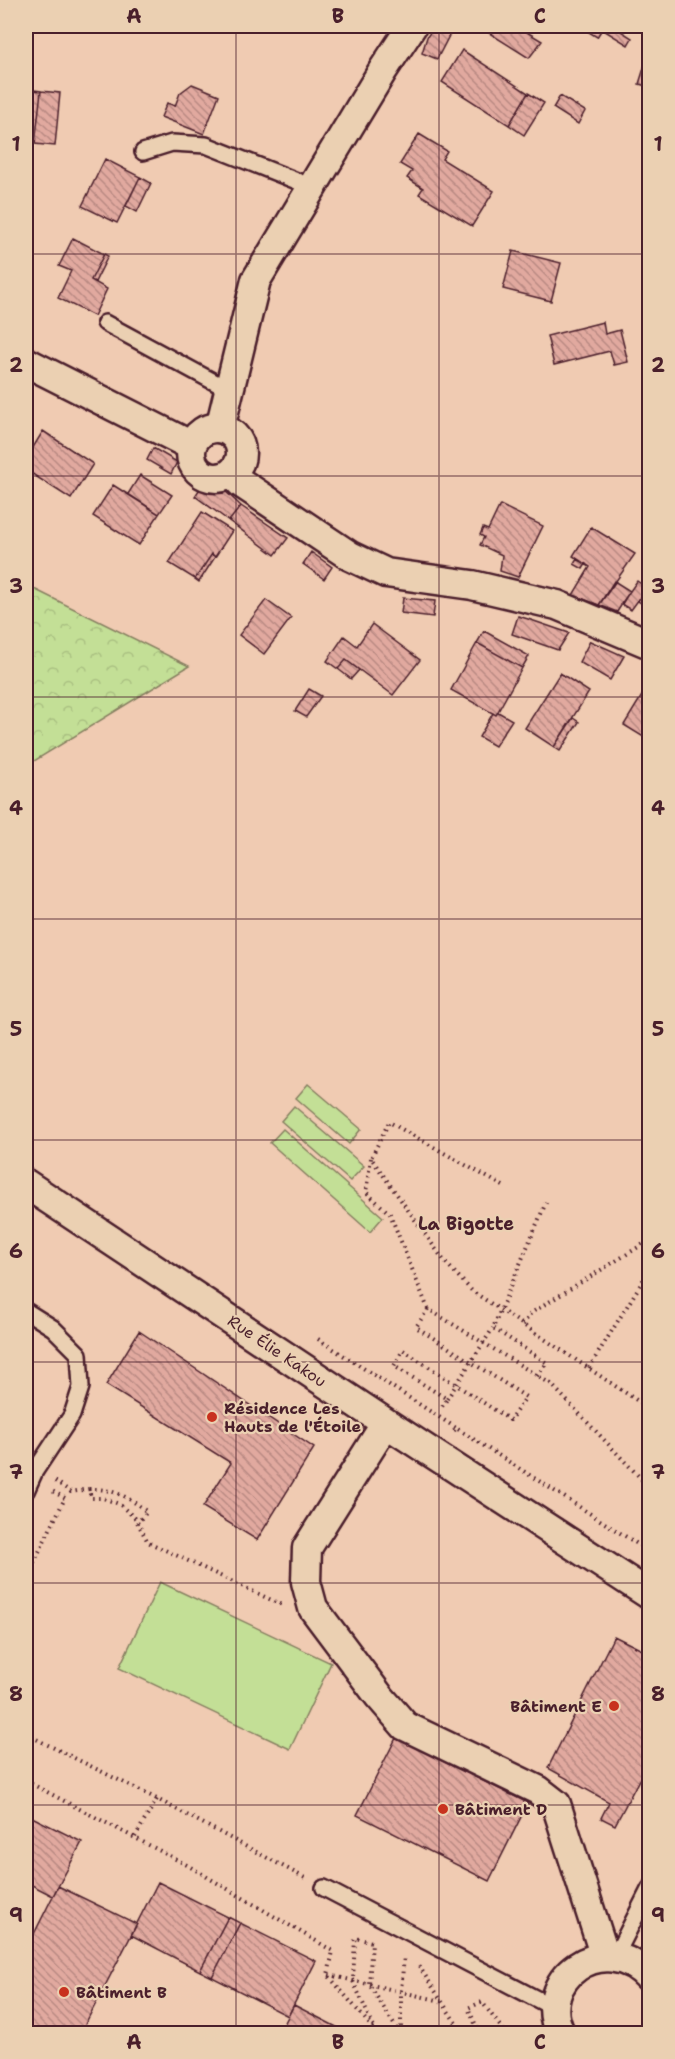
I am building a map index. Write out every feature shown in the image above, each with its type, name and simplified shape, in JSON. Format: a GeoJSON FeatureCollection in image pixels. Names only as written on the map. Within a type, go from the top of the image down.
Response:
{"type":"FeatureCollection","features":[{"type":"Feature","properties":{"kind":"street"},"geometry":{"type":"LineString","coordinates":[[220,428],[256,280],[412,26]]}},
{"type":"Feature","properties":{"kind":"street"},"geometry":{"type":"LineString","coordinates":[[26,362],[192,446]]}},
{"type":"Feature","properties":{"kind":"street"},"geometry":{"type":"LineString","coordinates":[[220,428],[232,434],[241,446],[241,455],[238,466],[232,473],[217,479],[204,476],[197,470],[190,452],[196,438],[204,430],[220,428]]}},
{"type":"Feature","properties":{"kind":"street"},"geometry":{"type":"LineString","coordinates":[[232,473],[241,483],[350,556],[386,573],[472,585],[557,604],[650,644]]}},
{"type":"Feature","properties":{"kind":"street","name":"Rue Élie Kakou"},"geometry":{"type":"LineString","coordinates":[[26,1184],[650,1595]]}},
{"type":"Feature","properties":{"kind":"street"},"geometry":{"type":"LineString","coordinates":[[386,1423],[307,1548],[306,1582],[313,1608],[379,1696],[405,1726],[538,1790],[556,1804],[610,1957]]}},
{"type":"Feature","properties":{"kind":"street"},"geometry":{"type":"LineString","coordinates":[[558,2021],[558,1989],[570,1972],[586,1961],[610,1957],[629,1961],[642,1969],[650,1978]]}},
{"type":"Feature","properties":{"kind":"lane"},"geometry":{"type":"LineString","coordinates":[[143,152],[172,143],[206,145],[312,187]]}},
{"type":"Feature","properties":{"kind":"lane"},"geometry":{"type":"LineString","coordinates":[[105,323],[229,390]]}},
{"type":"Feature","properties":{"kind":"lane"},"geometry":{"type":"LineString","coordinates":[[26,1311],[53,1328],[78,1354],[81,1387],[72,1415],[35,1471],[26,1491]]}},
{"type":"Feature","properties":{"kind":"lane"},"geometry":{"type":"LineString","coordinates":[[324,1888],[558,2021]]}},
{"type":"Feature","properties":{"kind":"lane"},"geometry":{"type":"LineString","coordinates":[[610,1957],[650,1888]]}},
{"type":"Feature","properties":{"kind":"path"},"geometry":{"type":"LineString","coordinates":[[503,1186],[389,1122],[372,1158],[366,1192],[390,1214],[428,1309],[550,1384],[650,1488]]}},
{"type":"Feature","properties":{"kind":"path"},"geometry":{"type":"LineString","coordinates":[[372,1158],[445,1262],[472,1291],[650,1409]]}},
{"type":"Feature","properties":{"kind":"path"},"geometry":{"type":"LineString","coordinates":[[441,1408],[493,1328],[548,1200]]}},
{"type":"Feature","properties":{"kind":"path"},"geometry":{"type":"LineString","coordinates":[[523,1325],[531,1313],[645,1244]]}},
{"type":"Feature","properties":{"kind":"path"},"geometry":{"type":"LineString","coordinates":[[589,1368],[650,1269]]}},
{"type":"Feature","properties":{"kind":"path"},"geometry":{"type":"LineString","coordinates":[[428,1309],[416,1328],[526,1397],[510,1420],[403,1350],[394,1366],[447,1399]]}},
{"type":"Feature","properties":{"kind":"path"},"geometry":{"type":"LineString","coordinates":[[493,1328],[547,1363],[537,1376]]}},
{"type":"Feature","properties":{"kind":"path"},"geometry":{"type":"LineString","coordinates":[[49,1477],[71,1492],[103,1488],[117,1492],[147,1512],[137,1523]]}},
{"type":"Feature","properties":{"kind":"path"},"geometry":{"type":"LineString","coordinates":[[26,1579],[65,1498],[45,1486]]}},
{"type":"Feature","properties":{"kind":"path"},"geometry":{"type":"LineString","coordinates":[[89,1489],[91,1498],[103,1498],[119,1504],[130,1513],[148,1542],[285,1606]]}},
{"type":"Feature","properties":{"kind":"path"},"geometry":{"type":"LineString","coordinates":[[26,1734],[158,1799],[324,1888]]}},
{"type":"Feature","properties":{"kind":"path"},"geometry":{"type":"LineString","coordinates":[[26,1781],[188,1865],[333,1951],[328,1975]]}},
{"type":"Feature","properties":{"kind":"path"},"geometry":{"type":"LineString","coordinates":[[135,1837],[158,1799]]}},
{"type":"Feature","properties":{"kind":"path"},"geometry":{"type":"LineString","coordinates":[[328,1975],[376,2032],[353,1981],[355,1938],[372,1942],[369,1984],[400,2034]]}},
{"type":"Feature","properties":{"kind":"path"},"geometry":{"type":"LineString","coordinates":[[400,2034],[405,1951],[411,1957]]}},
{"type":"Feature","properties":{"kind":"path"},"geometry":{"type":"LineString","coordinates":[[417,1962],[463,2034]]}},
{"type":"Feature","properties":{"kind":"path"},"geometry":{"type":"LineString","coordinates":[[328,1975],[442,2001]]}},
{"type":"Feature","properties":{"kind":"path"},"geometry":{"type":"LineString","coordinates":[[480,2034],[468,2008],[482,2002],[506,2034]]}},
{"type":"Feature","properties":{"kind":"green space"},"geometry":{"type":"Polygon","coordinates":[[[26,585],[189,666],[26,766],[26,585]]]}},
{"type":"Feature","properties":{"kind":"green space"},"geometry":{"type":"Polygon","coordinates":[[[308,1084],[361,1129],[349,1144],[296,1098],[308,1084]]]}},
{"type":"Feature","properties":{"kind":"green space"},"geometry":{"type":"Polygon","coordinates":[[[294,1106],[364,1166],[350,1181],[281,1121],[294,1106]]]}},
{"type":"Feature","properties":{"kind":"green space"},"geometry":{"type":"Polygon","coordinates":[[[283,1129],[383,1217],[370,1232],[270,1143],[283,1129]]]}},
{"type":"Feature","properties":{"kind":"green space"},"geometry":{"type":"Polygon","coordinates":[[[160,1582],[331,1663],[290,1749],[119,1668],[160,1582]]]}},
{"type":"Feature","properties":{"kind":"building"},"geometry":{"type":"Polygon","coordinates":[[[434,26],[453,28],[437,59],[422,53],[427,37],[434,26]]]}},
{"type":"Feature","properties":{"kind":"building"},"geometry":{"type":"Polygon","coordinates":[[[478,26],[517,26],[542,41],[529,58],[478,26]]]}},
{"type":"Feature","properties":{"kind":"building"},"geometry":{"type":"Polygon","coordinates":[[[579,26],[613,26],[632,38],[628,45],[602,29],[597,37],[579,26]]]}},
{"type":"Feature","properties":{"kind":"building"},"geometry":{"type":"Polygon","coordinates":[[[462,50],[528,93],[509,125],[442,82],[462,50]]]}},
{"type":"Feature","properties":{"kind":"building"},"geometry":{"type":"Polygon","coordinates":[[[648,55],[650,56],[650,87],[639,84],[648,55]]]}},
{"type":"Feature","properties":{"kind":"building"},"geometry":{"type":"Polygon","coordinates":[[[192,84],[219,95],[204,134],[161,117],[167,103],[175,106],[180,93],[192,84]]]}},
{"type":"Feature","properties":{"kind":"building"},"geometry":{"type":"Polygon","coordinates":[[[26,89],[41,91],[35,144],[26,143],[26,89]]]}},
{"type":"Feature","properties":{"kind":"building"},"geometry":{"type":"Polygon","coordinates":[[[41,91],[60,93],[55,146],[35,144],[41,91]]]}},
{"type":"Feature","properties":{"kind":"building"},"geometry":{"type":"Polygon","coordinates":[[[528,93],[544,103],[524,135],[509,125],[528,93]]]}},
{"type":"Feature","properties":{"kind":"building"},"geometry":{"type":"Polygon","coordinates":[[[560,96],[585,111],[578,124],[553,108],[560,96]]]}},
{"type":"Feature","properties":{"kind":"building"},"geometry":{"type":"Polygon","coordinates":[[[419,134],[447,151],[442,159],[494,191],[472,226],[419,194],[423,188],[407,178],[412,171],[400,164],[419,134]]]}},
{"type":"Feature","properties":{"kind":"building"},"geometry":{"type":"Polygon","coordinates":[[[105,159],[140,177],[117,223],[82,206],[105,159]]]}},
{"type":"Feature","properties":{"kind":"building"},"geometry":{"type":"Polygon","coordinates":[[[140,177],[151,183],[137,212],[126,206],[140,177]]]}},
{"type":"Feature","properties":{"kind":"building"},"geometry":{"type":"Polygon","coordinates":[[[73,238],[104,254],[91,280],[107,289],[94,316],[58,298],[71,271],[59,266],[73,238]]]}},
{"type":"Feature","properties":{"kind":"building"},"geometry":{"type":"Polygon","coordinates":[[[513,251],[561,263],[551,301],[503,289],[513,251]]]}},
{"type":"Feature","properties":{"kind":"building"},"geometry":{"type":"Polygon","coordinates":[[[104,254],[108,256],[95,282],[91,280],[104,254]]]}},
{"type":"Feature","properties":{"kind":"building"},"geometry":{"type":"Polygon","coordinates":[[[603,322],[605,334],[620,330],[628,362],[614,365],[610,351],[554,365],[547,336],[603,322]]]}},
{"type":"Feature","properties":{"kind":"building"},"geometry":{"type":"Polygon","coordinates":[[[43,431],[93,464],[71,499],[26,470],[26,459],[43,431]]]}},
{"type":"Feature","properties":{"kind":"building"},"geometry":{"type":"Polygon","coordinates":[[[153,448],[177,462],[171,474],[147,460],[153,448]]]}},
{"type":"Feature","properties":{"kind":"building"},"geometry":{"type":"Polygon","coordinates":[[[140,475],[172,495],[159,514],[128,494],[140,475]]]}},
{"type":"Feature","properties":{"kind":"building"},"geometry":{"type":"Polygon","coordinates":[[[203,484],[224,490],[241,506],[229,521],[195,496],[203,484]]]}},
{"type":"Feature","properties":{"kind":"building"},"geometry":{"type":"Polygon","coordinates":[[[113,485],[159,514],[139,545],[93,516],[113,485]]]}},
{"type":"Feature","properties":{"kind":"building"},"geometry":{"type":"Polygon","coordinates":[[[500,505],[543,526],[518,577],[500,571],[502,555],[480,545],[484,537],[480,535],[483,528],[488,530],[500,505]]]}},
{"type":"Feature","properties":{"kind":"building"},"geometry":{"type":"Polygon","coordinates":[[[241,506],[288,538],[275,555],[229,521],[241,506]]]}},
{"type":"Feature","properties":{"kind":"building"},"geometry":{"type":"Polygon","coordinates":[[[202,512],[232,531],[215,557],[212,554],[195,579],[169,563],[202,512]]]}},
{"type":"Feature","properties":{"kind":"building"},"geometry":{"type":"Polygon","coordinates":[[[591,527],[635,554],[599,605],[573,595],[590,567],[573,556],[591,527]]]}},
{"type":"Feature","properties":{"kind":"building"},"geometry":{"type":"Polygon","coordinates":[[[311,552],[332,567],[324,579],[303,564],[311,552]]]}},
{"type":"Feature","properties":{"kind":"building"},"geometry":{"type":"Polygon","coordinates":[[[212,554],[215,557],[199,582],[195,579],[212,554]]]}},
{"type":"Feature","properties":{"kind":"building"},"geometry":{"type":"Polygon","coordinates":[[[577,559],[586,564],[583,569],[574,564],[577,559]]]}},
{"type":"Feature","properties":{"kind":"building"},"geometry":{"type":"Polygon","coordinates":[[[614,581],[630,591],[617,612],[599,605],[614,581]]]}},
{"type":"Feature","properties":{"kind":"building"},"geometry":{"type":"Polygon","coordinates":[[[637,581],[647,588],[631,610],[621,604],[637,581]]]}},
{"type":"Feature","properties":{"kind":"building"},"geometry":{"type":"Polygon","coordinates":[[[650,584],[650,609],[638,601],[650,584]]]}},
{"type":"Feature","properties":{"kind":"building"},"geometry":{"type":"Polygon","coordinates":[[[403,598],[435,601],[433,617],[401,613],[403,598]]]}},
{"type":"Feature","properties":{"kind":"building"},"geometry":{"type":"Polygon","coordinates":[[[266,600],[291,618],[264,654],[239,635],[266,600]]]}},
{"type":"Feature","properties":{"kind":"building"},"geometry":{"type":"Polygon","coordinates":[[[518,616],[569,633],[558,650],[512,634],[518,616]]]}},
{"type":"Feature","properties":{"kind":"building"},"geometry":{"type":"Polygon","coordinates":[[[372,624],[420,660],[393,695],[346,660],[338,669],[327,661],[344,636],[357,646],[372,624]]]}},
{"type":"Feature","properties":{"kind":"building"},"geometry":{"type":"Polygon","coordinates":[[[484,631],[529,656],[522,668],[477,643],[484,631]]]}},
{"type":"Feature","properties":{"kind":"building"},"geometry":{"type":"Polygon","coordinates":[[[590,641],[624,656],[610,680],[579,662],[590,641]]]}},
{"type":"Feature","properties":{"kind":"building"},"geometry":{"type":"Polygon","coordinates":[[[477,643],[522,668],[496,715],[451,690],[477,643]]]}},
{"type":"Feature","properties":{"kind":"building"},"geometry":{"type":"Polygon","coordinates":[[[346,660],[359,670],[351,679],[338,669],[346,660]]]}},
{"type":"Feature","properties":{"kind":"building"},"geometry":{"type":"Polygon","coordinates":[[[560,673],[589,692],[554,747],[525,728],[560,673]]]}},
{"type":"Feature","properties":{"kind":"building"},"geometry":{"type":"Polygon","coordinates":[[[309,689],[321,696],[306,717],[295,711],[309,689]]]}},
{"type":"Feature","properties":{"kind":"building"},"geometry":{"type":"Polygon","coordinates":[[[643,694],[650,698],[650,741],[624,725],[643,694]]]}},
{"type":"Feature","properties":{"kind":"building"},"geometry":{"type":"Polygon","coordinates":[[[498,712],[512,720],[495,746],[479,737],[493,713],[496,715],[498,712]]]}},
{"type":"Feature","properties":{"kind":"building"},"geometry":{"type":"Polygon","coordinates":[[[573,718],[579,722],[560,751],[554,747],[573,718]]]}},
{"type":"Feature","properties":{"kind":"building","name":"Résidence Les Hauts de l'Étoile"},"geometry":{"type":"Polygon","coordinates":[[[139,1331],[314,1448],[257,1540],[203,1507],[231,1463],[106,1385],[139,1331]]]}},
{"type":"Feature","properties":{"kind":"building","name":"Bâtiment E"},"geometry":{"type":"Polygon","coordinates":[[[614,1636],[650,1654],[650,1759],[615,1825],[601,1818],[609,1802],[548,1768],[614,1636]]]}},
{"type":"Feature","properties":{"kind":"building","name":"Bâtiment D"},"geometry":{"type":"Polygon","coordinates":[[[396,1738],[528,1803],[489,1881],[357,1815],[396,1738]]]}},
{"type":"Feature","properties":{"kind":"building"},"geometry":{"type":"Polygon","coordinates":[[[26,1814],[82,1842],[53,1896],[26,1882],[26,1814]]]}},
{"type":"Feature","properties":{"kind":"building"},"geometry":{"type":"Polygon","coordinates":[[[158,1882],[228,1917],[200,1971],[131,1935],[158,1882]]]}},
{"type":"Feature","properties":{"kind":"building","name":"Bâtiment B"},"geometry":{"type":"Polygon","coordinates":[[[58,1886],[137,1924],[80,2034],[26,2034],[26,1950],[58,1886]]]}},
{"type":"Feature","properties":{"kind":"building"},"geometry":{"type":"Polygon","coordinates":[[[228,1917],[240,1923],[212,1977],[200,1971],[228,1917]]]}},
{"type":"Feature","properties":{"kind":"building"},"geometry":{"type":"Polygon","coordinates":[[[240,1923],[316,1961],[288,2016],[212,1977],[240,1923]]]}},
{"type":"Feature","properties":{"kind":"building"},"geometry":{"type":"Polygon","coordinates":[[[294,2005],[350,2034],[279,2034],[294,2005]]]}},
{"type":"Feature","properties":{"kind":"place","name":"Résidence Les Hauts de l'Étoile"},"geometry":{"type":"Point","coordinates":[212,1417]}},
{"type":"Feature","properties":{"kind":"place","name":"Bâtiment E"},"geometry":{"type":"Point","coordinates":[614,1706]}},
{"type":"Feature","properties":{"kind":"place","name":"Bâtiment D"},"geometry":{"type":"Point","coordinates":[443,1809]}},
{"type":"Feature","properties":{"kind":"place","name":"Bâtiment B"},"geometry":{"type":"Point","coordinates":[64,1992]}},
{"type":"Feature","properties":{"kind":"district","name":"La Bigotte"},"geometry":{"type":"Point","coordinates":[466,1224]}}]}
